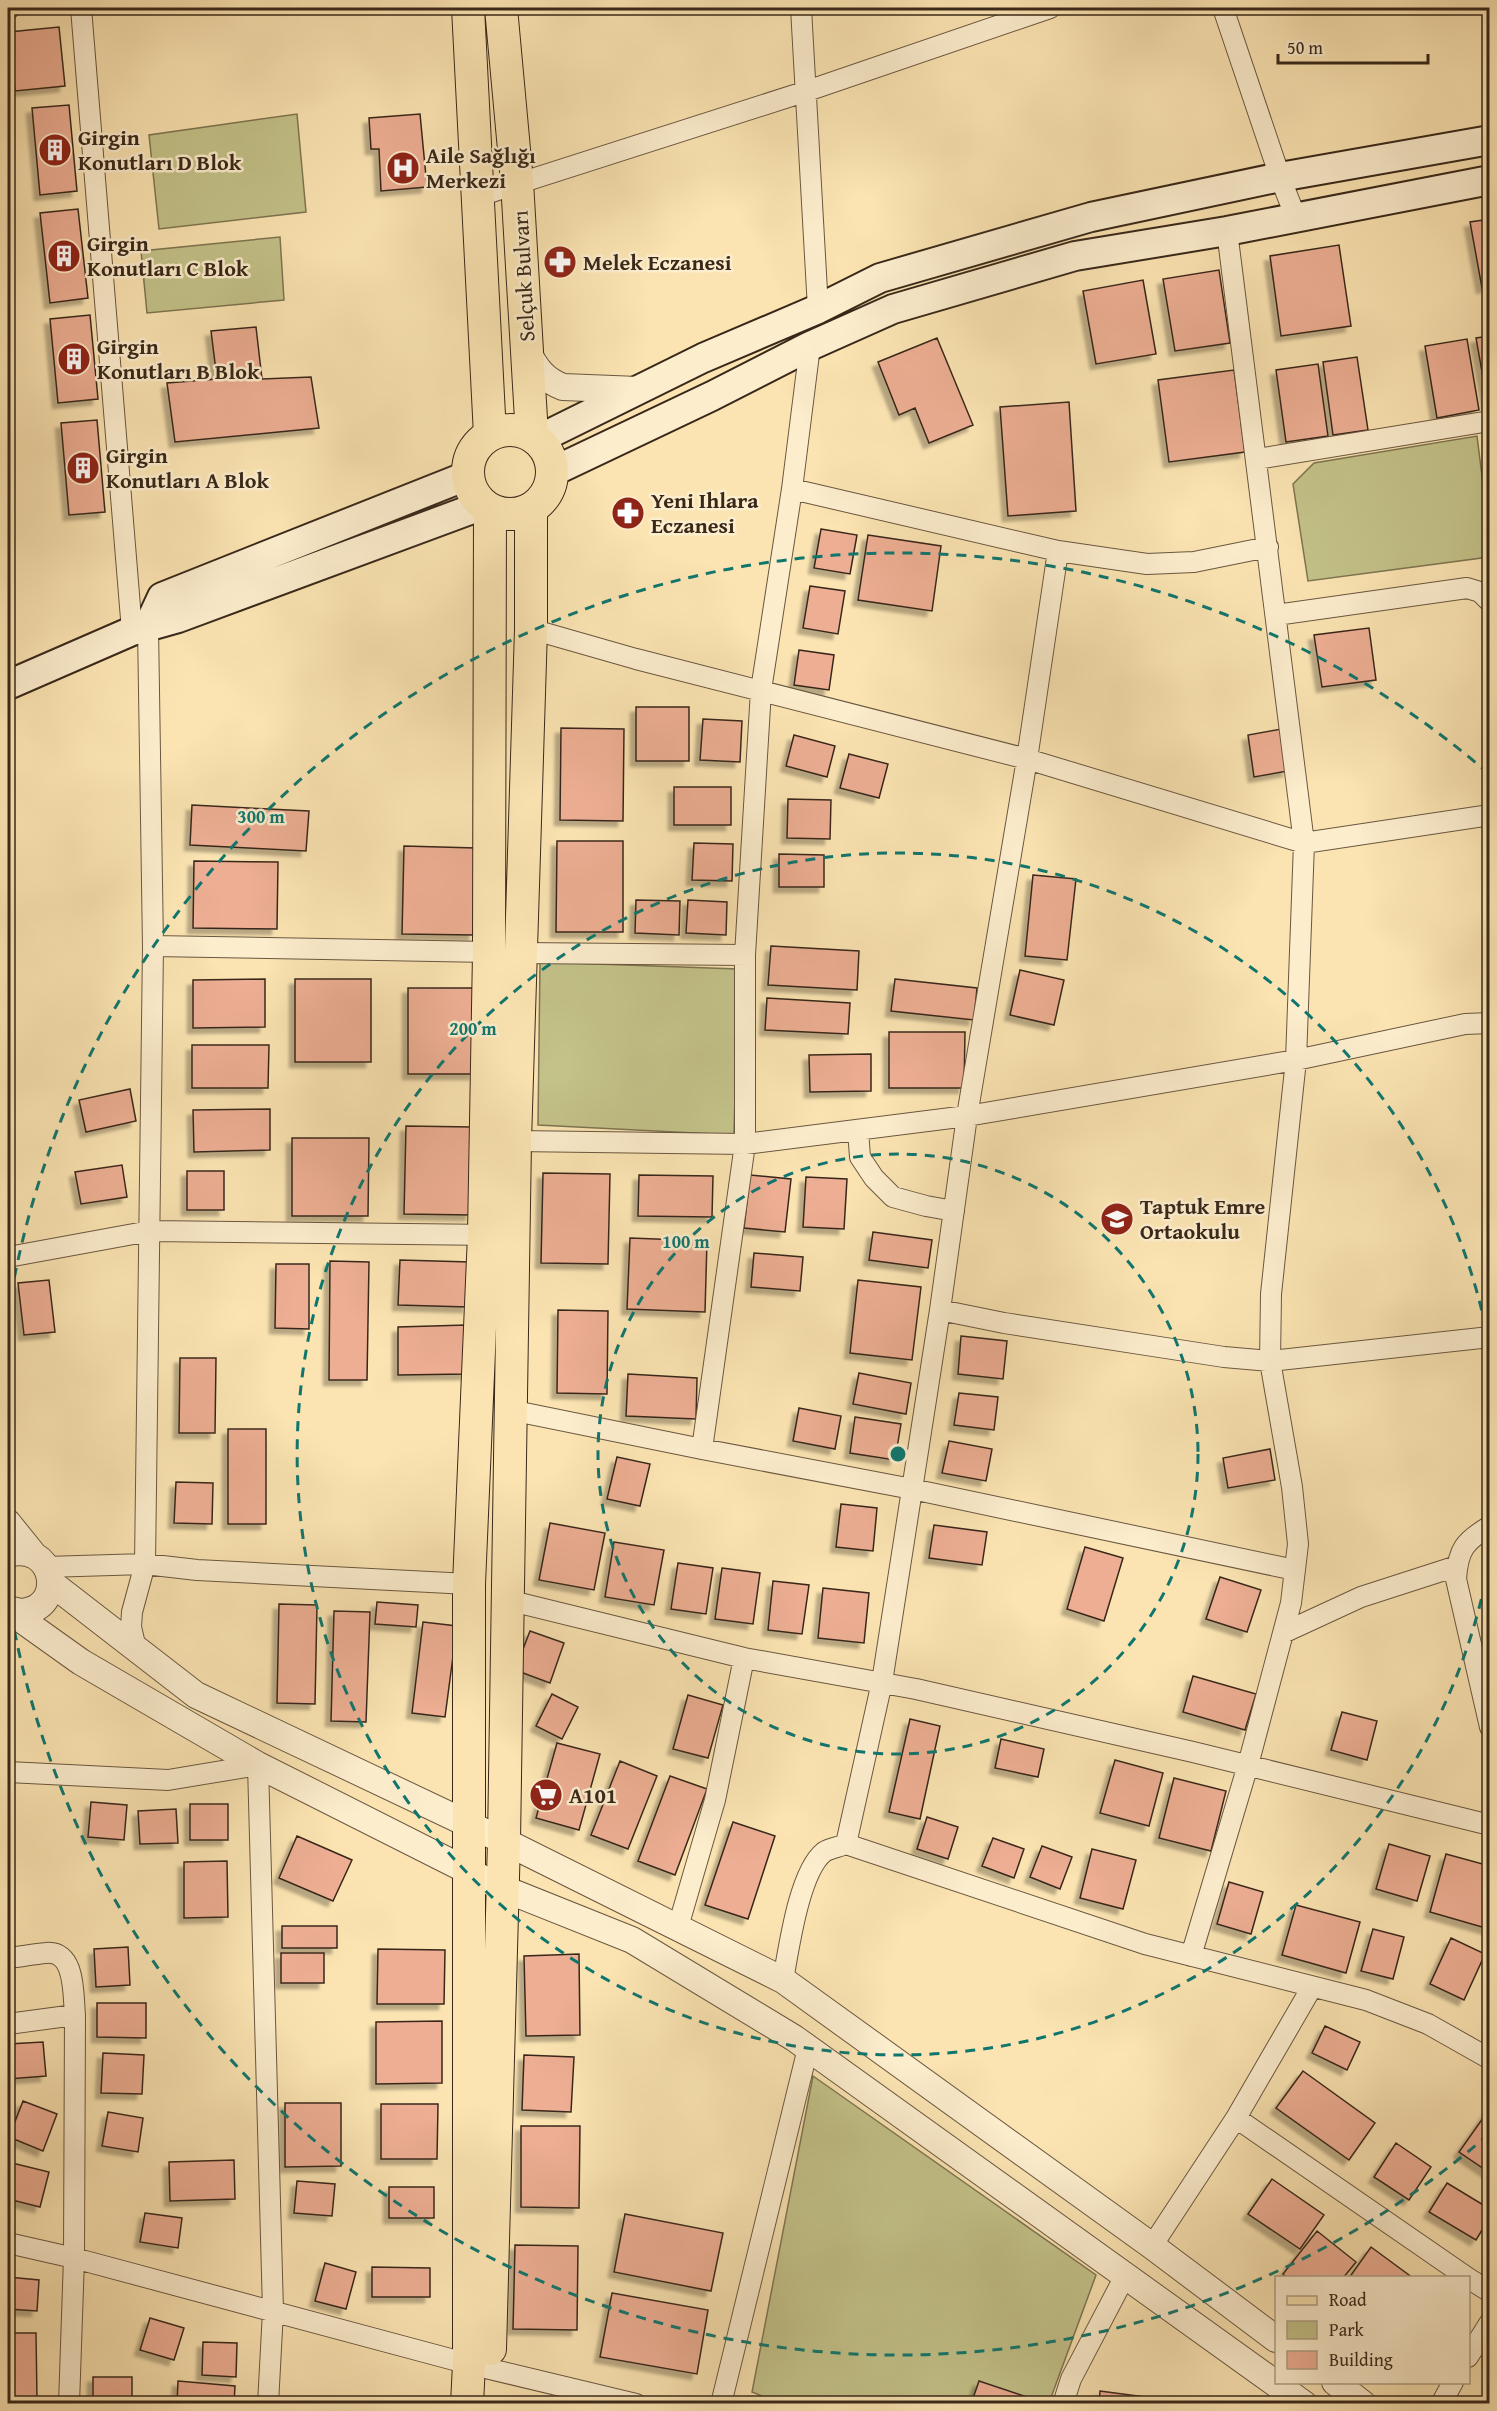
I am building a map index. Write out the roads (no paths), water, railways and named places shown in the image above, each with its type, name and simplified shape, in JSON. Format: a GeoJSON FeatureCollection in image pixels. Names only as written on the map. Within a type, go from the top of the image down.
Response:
{"type":"FeatureCollection","features":[{"type":"Feature","properties":{"kind":"main road","name":"Selçuk Bulvarı"},"geometry":{"type":"LineString","coordinates":[[468,8],[490,435]]}},
{"type":"Feature","properties":{"kind":"main road","name":"Selçuk Bulvarı"},"geometry":{"type":"LineString","coordinates":[[501,8],[517,182],[534,438]]}},
{"type":"Feature","properties":{"kind":"main road"},"geometry":{"type":"LineString","coordinates":[[534,438],[703,358],[818,309],[880,278],[1091,217],[1280,177],[1490,140]]}},
{"type":"Feature","properties":{"kind":"main road"},"geometry":{"type":"LineString","coordinates":[[552,472],[712,396],[810,346],[893,309],[1075,256],[1227,231],[1490,180]]}},
{"type":"Feature","properties":{"kind":"main road"},"geometry":{"type":"LineString","coordinates":[[516,430],[534,438],[548,453],[552,472],[546,495],[531,509],[509,515],[486,507],[473,494],[468,475],[472,454],[479,443],[490,435],[503,431],[516,430]]}},
{"type":"Feature","properties":{"kind":"main road"},"geometry":{"type":"LineString","coordinates":[[140,629],[162,597],[468,475]]}},
{"type":"Feature","properties":{"kind":"main road"},"geometry":{"type":"LineString","coordinates":[[8,685],[140,629],[178,618],[486,507]]}},
{"type":"Feature","properties":{"kind":"main road"},"geometry":{"type":"LineString","coordinates":[[467,2403],[479,2366],[504,1840],[510,1410],[499,1235],[515,1142],[504,953],[486,507]]}},
{"type":"Feature","properties":{"kind":"main road"},"geometry":{"type":"LineString","coordinates":[[489,2403],[479,2366],[468,1872],[469,1584],[499,1235],[504,953],[531,629],[531,509]]}},
{"type":"Feature","properties":{"kind":"street"},"geometry":{"type":"LineString","coordinates":[[81,8],[140,629],[153,946],[145,1564],[130,1627],[136,1649]]}},
{"type":"Feature","properties":{"kind":"street"},"geometry":{"type":"LineString","coordinates":[[801,8],[818,309]]}},
{"type":"Feature","properties":{"kind":"street"},"geometry":{"type":"LineString","coordinates":[[479,196],[807,91],[1050,8]]}},
{"type":"Feature","properties":{"kind":"street"},"geometry":{"type":"LineString","coordinates":[[1223,8],[1296,218]]}},
{"type":"Feature","properties":{"kind":"street"},"geometry":{"type":"LineString","coordinates":[[1191,1956],[1248,1765],[1291,1603],[1298,1544],[1292,1487],[1270,1361],[1271,1294],[1296,1060],[1304,843],[1227,231]]}},
{"type":"Feature","properties":{"kind":"street"},"geometry":{"type":"LineString","coordinates":[[702,1449],[745,1144],[745,955],[761,690],[792,489],[810,346]]}},
{"type":"Feature","properties":{"kind":"street"},"geometry":{"type":"LineString","coordinates":[[527,351],[544,377],[563,387],[638,390]]}},
{"type":"Feature","properties":{"kind":"street"},"geometry":{"type":"LineString","coordinates":[[1257,459],[1490,421]]}},
{"type":"Feature","properties":{"kind":"street"},"geometry":{"type":"LineString","coordinates":[[792,489],[1058,551],[1147,564],[1194,562],[1268,547]]}},
{"type":"Feature","properties":{"kind":"street"},"geometry":{"type":"LineString","coordinates":[[846,1844],[882,1682],[940,1310],[967,1116],[1027,759],[1058,551]]}},
{"type":"Feature","properties":{"kind":"street"},"geometry":{"type":"LineString","coordinates":[[1276,615],[1467,588],[1480,592],[1490,602]]}},
{"type":"Feature","properties":{"kind":"street"},"geometry":{"type":"LineString","coordinates":[[531,629],[636,659],[1027,759],[1304,843],[1490,815]]}},
{"type":"Feature","properties":{"kind":"street"},"geometry":{"type":"LineString","coordinates":[[153,946],[745,955]]}},
{"type":"Feature","properties":{"kind":"street"},"geometry":{"type":"LineString","coordinates":[[515,1142],[745,1144],[967,1116],[1296,1060],[1466,1024],[1490,1023]]}},
{"type":"Feature","properties":{"kind":"street"},"geometry":{"type":"LineString","coordinates":[[858,1130],[860,1157],[874,1178],[893,1197],[954,1211]]}},
{"type":"Feature","properties":{"kind":"street"},"geometry":{"type":"LineString","coordinates":[[8,1257],[150,1231],[499,1235]]}},
{"type":"Feature","properties":{"kind":"street"},"geometry":{"type":"LineString","coordinates":[[940,1310],[1004,1323],[1224,1357],[1270,1361],[1490,1337]]}},
{"type":"Feature","properties":{"kind":"street"},"geometry":{"type":"LineString","coordinates":[[510,1410],[912,1489],[1295,1570]]}},
{"type":"Feature","properties":{"kind":"street"},"geometry":{"type":"LineString","coordinates":[[8,1523],[43,1568],[49,1592],[39,1606],[26,1612],[8,1610]]}},
{"type":"Feature","properties":{"kind":"street"},"geometry":{"type":"LineString","coordinates":[[1490,1526],[1463,1546],[1456,1579],[1490,1727]]}},
{"type":"Feature","properties":{"kind":"street"},"geometry":{"type":"LineString","coordinates":[[8,1554],[20,1551],[43,1568],[136,1649],[196,1695],[504,1840],[783,1980],[1152,2246],[1275,2338]]}},
{"type":"Feature","properties":{"kind":"street"},"geometry":{"type":"LineString","coordinates":[[43,1568],[145,1564],[197,1570],[469,1584]]}},
{"type":"Feature","properties":{"kind":"street"},"geometry":{"type":"LineString","coordinates":[[1283,1633],[1361,1597],[1457,1566]]}},
{"type":"Feature","properties":{"kind":"street"},"geometry":{"type":"LineString","coordinates":[[507,1600],[744,1659],[882,1682],[1248,1765],[1490,1825]]}},
{"type":"Feature","properties":{"kind":"street"},"geometry":{"type":"LineString","coordinates":[[8,1610],[81,1662],[258,1765],[502,1888],[632,1940],[808,2048],[1275,2382]]}},
{"type":"Feature","properties":{"kind":"street"},"geometry":{"type":"LineString","coordinates":[[678,1927],[715,1800],[744,1659]]}},
{"type":"Feature","properties":{"kind":"street"},"geometry":{"type":"LineString","coordinates":[[8,1772],[168,1780],[258,1765]]}},
{"type":"Feature","properties":{"kind":"street"},"geometry":{"type":"LineString","coordinates":[[258,1765],[273,2311],[268,2403]]}},
{"type":"Feature","properties":{"kind":"street"},"geometry":{"type":"LineString","coordinates":[[783,1980],[799,1905],[810,1870],[825,1852],[846,1844],[1145,1944],[1366,2000],[1428,2024],[1490,2059]]}},
{"type":"Feature","properties":{"kind":"street"},"geometry":{"type":"LineString","coordinates":[[8,1959],[48,1952],[63,1958],[69,1966],[75,2015],[74,2258],[69,2403]]}},
{"type":"Feature","properties":{"kind":"street"},"geometry":{"type":"LineString","coordinates":[[1152,2246],[1236,2118],[1312,1987]]}},
{"type":"Feature","properties":{"kind":"street"},"geometry":{"type":"LineString","coordinates":[[8,2024],[75,2015]]}},
{"type":"Feature","properties":{"kind":"street"},"geometry":{"type":"LineString","coordinates":[[721,2403],[808,2048]]}},
{"type":"Feature","properties":{"kind":"street"},"geometry":{"type":"LineString","coordinates":[[1236,2118],[1465,2276]]}},
{"type":"Feature","properties":{"kind":"street"},"geometry":{"type":"LineString","coordinates":[[8,2243],[74,2258],[479,2366],[636,2403]]}},
{"type":"Feature","properties":{"kind":"street"},"geometry":{"type":"LineString","coordinates":[[1062,2403],[1071,2379],[1125,2276]]}},
{"type":"Feature","properties":{"kind":"street"},"geometry":{"type":"LineString","coordinates":[[1470,2279],[1490,2292]]}},
{"type":"Feature","properties":{"kind":"street"},"geometry":{"type":"LineString","coordinates":[[1470,2353],[1490,2322]]}},
{"type":"Feature","properties":{"kind":"street"},"geometry":{"type":"LineString","coordinates":[[1277,2384],[1304,2403]]}},
{"type":"Feature","properties":{"kind":"street"},"geometry":{"type":"LineString","coordinates":[[1338,2384],[1363,2403]]}},
{"type":"Feature","properties":{"kind":"street"},"geometry":{"type":"LineString","coordinates":[[1441,2403],[1452,2384]]}},
{"type":"Feature","properties":{"kind":"place","name":"Girgin Konutları D Blok"},"geometry":{"type":"Point","coordinates":[55,150]}},
{"type":"Feature","properties":{"kind":"place","name":"Aile Sağlığı Merkezi"},"geometry":{"type":"Point","coordinates":[403,168]}},
{"type":"Feature","properties":{"kind":"place","name":"Girgin Konutları C Blok"},"geometry":{"type":"Point","coordinates":[64,256]}},
{"type":"Feature","properties":{"kind":"place","name":"Melek Eczanesi"},"geometry":{"type":"Point","coordinates":[560,262]}},
{"type":"Feature","properties":{"kind":"place","name":"Girgin Konutları B Blok"},"geometry":{"type":"Point","coordinates":[74,359]}},
{"type":"Feature","properties":{"kind":"place","name":"Girgin Konutları A Blok"},"geometry":{"type":"Point","coordinates":[83,468]}},
{"type":"Feature","properties":{"kind":"place","name":"Yeni Ihlara Eczanesi"},"geometry":{"type":"Point","coordinates":[628,513]}},
{"type":"Feature","properties":{"kind":"place","name":"Taptuk Emre Ortaokulu"},"geometry":{"type":"Point","coordinates":[1117,1219]}},
{"type":"Feature","properties":{"kind":"place","name":"A101"},"geometry":{"type":"Point","coordinates":[546,1795]}}]}
